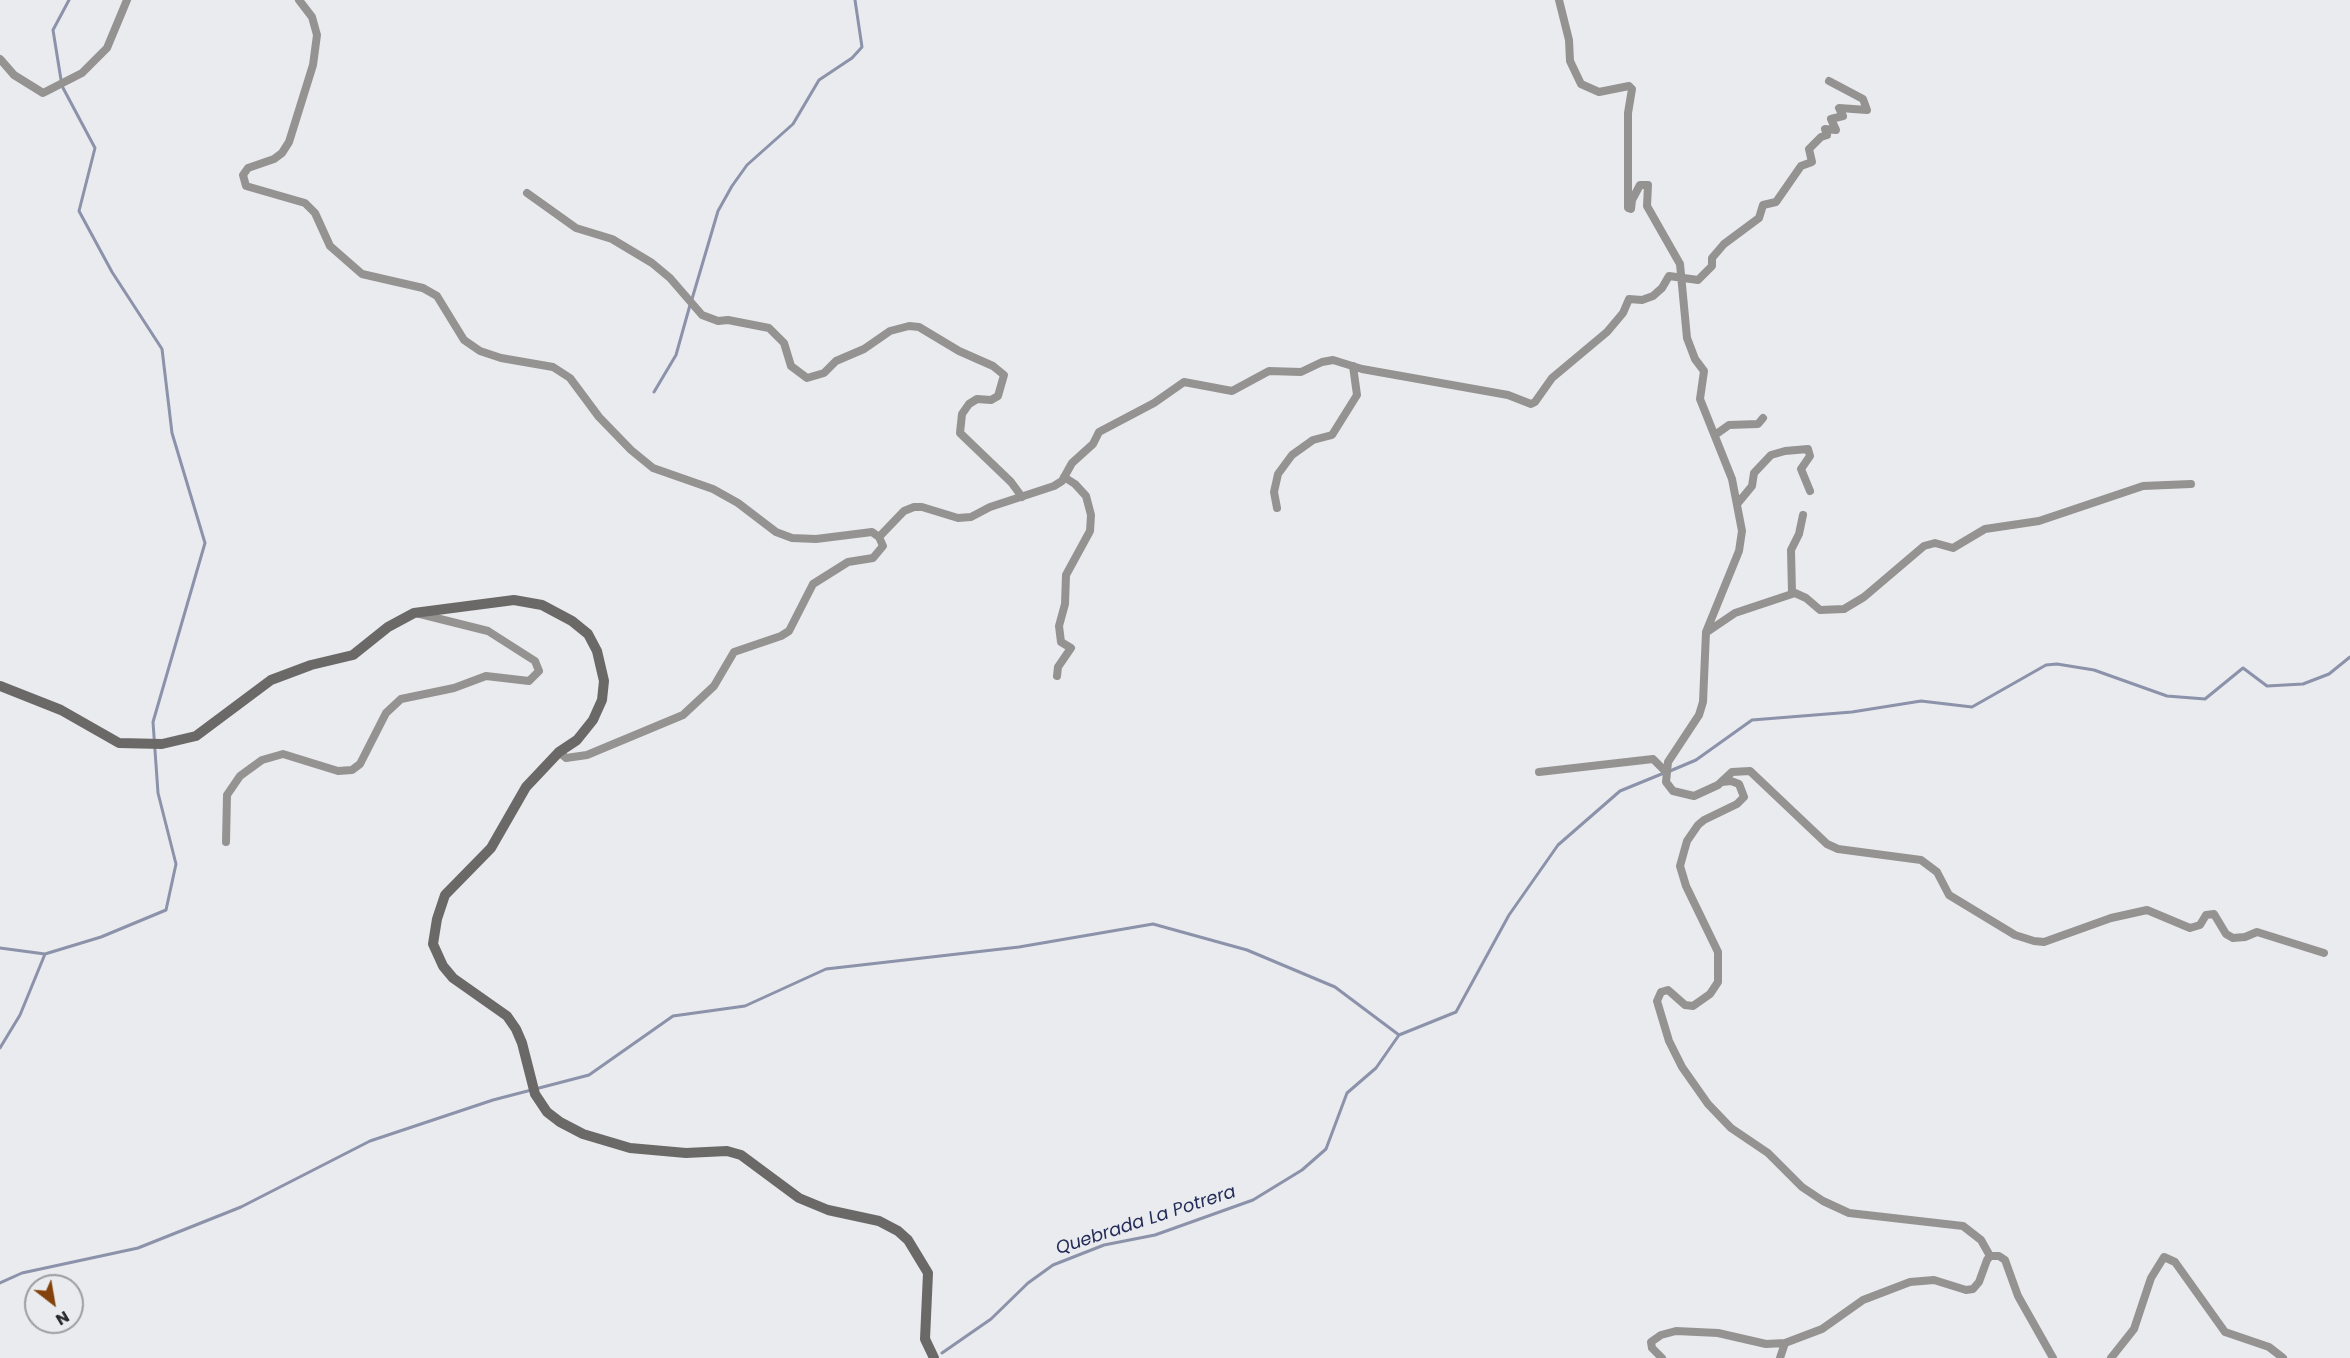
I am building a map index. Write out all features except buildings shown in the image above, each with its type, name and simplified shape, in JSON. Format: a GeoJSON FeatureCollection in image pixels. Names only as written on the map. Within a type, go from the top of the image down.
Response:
{"type":"FeatureCollection","features":[{"type":"Feature","properties":{"kind":"main road"},"geometry":{"type":"LineString","coordinates":[[0,686],[61,710],[119,743],[161,744],[196,736],[271,680],[310,665],[353,655],[388,627],[414,613],[514,600],[542,604],[572,621],[588,634],[597,651],[604,681],[602,700],[593,720],[577,740],[559,752],[526,787],[491,848],[445,896],[437,919],[433,944],[443,966],[453,978],[496,1006],[516,1029],[533,1088],[547,1112],[583,1134],[630,1148],[686,1153],[727,1151],[741,1155],[800,1198],[828,1210],[879,1221],[898,1231],[908,1240],[928,1273],[925,1339],[934,1358]]}},
{"type":"Feature","properties":{"kind":"street"},"geometry":{"type":"LineString","coordinates":[[0,59],[14,75],[43,93],[82,73],[107,48],[127,0]]}},
{"type":"Feature","properties":{"kind":"street"},"geometry":{"type":"LineString","coordinates":[[299,0],[312,17],[317,35],[313,65],[289,142],[282,153],[274,159],[248,168],[243,175],[246,186],[305,203],[315,213],[330,246],[362,274],[423,288],[437,297],[464,340],[480,351],[501,358],[553,367],[570,378],[599,417],[631,450],[653,468],[713,489],[738,503],[776,532],[792,538],[816,539],[872,532],[879,537],[883,546],[880,553],[873,558],[848,562],[813,584],[789,631],[734,652],[709,692],[682,715],[587,755],[566,758],[559,752]]}},
{"type":"Feature","properties":{"kind":"street"},"geometry":{"type":"LineString","coordinates":[[1559,0],[1569,40],[1570,62],[1581,84],[1599,92],[1629,86],[1632,89],[1629,113],[1628,208],[1631,208],[1632,200],[1640,185],[1648,185],[1647,206],[1680,264],[1687,338],[1695,359],[1704,371],[1700,399],[1738,503],[1742,540],[1706,632],[1701,708],[1668,762],[1665,771],[1666,782],[1673,791],[1695,796],[1721,783],[1731,781],[1739,784],[1744,796],[1737,804],[1704,820],[1687,841],[1680,866],[1686,886],[1718,952],[1718,981],[1710,994],[1693,1006],[1685,1005],[1668,990],[1661,992],[1657,1001],[1669,1041],[1682,1067],[1708,1104],[1731,1128],[1768,1153],[1802,1187],[1823,1201],[1849,1213],[1963,1226],[1981,1240],[1990,1256]]}},
{"type":"Feature","properties":{"kind":"street"},"geometry":{"type":"LineString","coordinates":[[879,537],[904,511],[914,507],[922,507],[958,518],[971,517],[1054,486],[1064,477],[1072,463],[1093,444],[1099,432],[1144,409],[1184,382],[1232,391],[1269,371],[1301,372],[1322,362],[1333,360],[1353,366],[1508,395],[1531,404],[1535,402],[1552,378],[1607,332],[1623,313],[1629,299],[1642,300],[1653,296],[1662,288],[1669,276],[1698,280],[1712,266],[1712,258],[1724,244],[1759,218],[1763,205],[1776,202],[1802,166],[1812,162],[1809,149],[1821,137],[1827,135],[1825,129],[1836,130],[1832,119],[1843,116],[1839,108],[1867,110],[1863,99],[1829,81]]}},
{"type":"Feature","properties":{"kind":"street"},"geometry":{"type":"LineString","coordinates":[[527,193],[576,228],[612,239],[652,263],[670,278],[702,315],[718,321],[728,320],[769,328],[784,343],[791,366],[807,378],[824,373],[836,362],[864,349],[890,332],[909,326],[919,327],[959,351],[993,366],[1004,375],[998,396],[991,400],[977,399],[969,404],[962,414],[960,433],[1011,482],[1022,497]]}},
{"type":"Feature","properties":{"kind":"street"},"geometry":{"type":"LineString","coordinates":[[1276,508],[1274,492],[1278,474],[1292,455],[1313,440],[1332,435],[1357,395],[1353,366]]}},
{"type":"Feature","properties":{"kind":"street"},"geometry":{"type":"LineString","coordinates":[[1715,435],[1729,426],[1758,424],[1763,418]]}},
{"type":"Feature","properties":{"kind":"street"},"geometry":{"type":"LineString","coordinates":[[1738,503],[1752,486],[1754,473],[1771,455],[1785,451],[1808,449],[1810,456],[1801,469],[1810,491]]}},
{"type":"Feature","properties":{"kind":"street"},"geometry":{"type":"LineString","coordinates":[[1057,676],[1058,667],[1071,648],[1061,642],[1059,626],[1065,604],[1066,575],[1090,531],[1091,514],[1086,496],[1075,484],[1064,477]]}},
{"type":"Feature","properties":{"kind":"street"},"geometry":{"type":"LineString","coordinates":[[1706,632],[1735,613],[1792,593],[1806,598],[1820,610],[1844,609],[1864,597],[1924,546],[1935,543],[1953,548],[1985,529],[2039,521],[2143,486],[2191,484]]}},
{"type":"Feature","properties":{"kind":"street"},"geometry":{"type":"LineString","coordinates":[[1792,593],[1791,550],[1799,534],[1803,515]]}},
{"type":"Feature","properties":{"kind":"street"},"geometry":{"type":"LineString","coordinates":[[226,842],[227,795],[240,776],[261,760],[283,754],[338,771],[352,770],[360,764],[386,713],[401,699],[454,688],[486,676],[530,681],[539,671],[535,661],[488,631],[414,613]]}},
{"type":"Feature","properties":{"kind":"street"},"geometry":{"type":"LineString","coordinates":[[1539,772],[1653,759],[1665,771]]}},
{"type":"Feature","properties":{"kind":"street"},"geometry":{"type":"LineString","coordinates":[[1721,783],[1732,772],[1750,771],[1827,844],[1838,849],[1921,860],[1936,872],[1949,895],[2014,935],[2034,941],[2044,942],[2111,918],[2146,910],[2190,928],[2200,925],[2206,915],[2214,914],[2226,934],[2234,938],[2257,932],[2324,953]]}},
{"type":"Feature","properties":{"kind":"street"},"geometry":{"type":"LineString","coordinates":[[1662,1358],[1652,1348],[1651,1342],[1661,1335],[1676,1331],[1718,1333],[1766,1344],[1785,1343],[1822,1329],[1863,1300],[1910,1282],[1934,1280],[1966,1290],[1974,1288],[1990,1256]]}},
{"type":"Feature","properties":{"kind":"street"},"geometry":{"type":"LineString","coordinates":[[1990,1256],[1999,1256],[2005,1260],[2018,1296],[2053,1358]]}},
{"type":"Feature","properties":{"kind":"street"},"geometry":{"type":"LineString","coordinates":[[2111,1358],[2134,1329],[2151,1278],[2164,1257],[2175,1262],[2225,1332],[2269,1347],[2283,1358]]}},
{"type":"Feature","properties":{"kind":"street"},"geometry":{"type":"LineString","coordinates":[[1780,1358],[1785,1343]]}},
{"type":"Feature","properties":{"kind":"waterway"},"geometry":{"type":"LineString","coordinates":[[0,948],[45,954],[101,937],[166,910],[176,864],[158,793],[153,722],[205,543],[172,433],[162,349],[112,272],[79,211],[95,148],[62,86],[53,30],[69,0]]}},
{"type":"Feature","properties":{"kind":"waterway"},"geometry":{"type":"LineString","coordinates":[[692,299],[718,211],[732,186],[747,165],[793,124],[819,80],[852,58],[862,47],[855,0]]}},
{"type":"Feature","properties":{"kind":"waterway"},"geometry":{"type":"LineString","coordinates":[[654,392],[676,355],[690,305]]}},
{"type":"Feature","properties":{"kind":"waterway","name":"Quebrada La Potrera"},"geometry":{"type":"LineString","coordinates":[[1670,771],[1696,760],[1752,720],[1852,712],[1921,701],[1972,707],[2046,665],[2057,664],[2094,670],[2167,696],[2205,699],[2243,668],[2267,686],[2303,684],[2329,674],[2350,657]]}},
{"type":"Feature","properties":{"kind":"waterway","name":"Quebrada La Potrera"},"geometry":{"type":"LineString","coordinates":[[942,1353],[991,1319],[1028,1283],[1053,1265],[1104,1245],[1155,1235],[1253,1200],[1302,1170],[1326,1149],[1347,1093],[1376,1068],[1399,1035],[1456,1012],[1509,915],[1558,845],[1620,791],[1664,773]]}},
{"type":"Feature","properties":{"kind":"waterway"},"geometry":{"type":"LineString","coordinates":[[0,1283],[22,1273],[138,1248],[241,1207],[370,1141],[493,1100],[589,1075],[673,1016],[745,1006],[826,969],[1019,947],[1153,924],[1247,950],[1335,987],[1399,1035]]}},
{"type":"Feature","properties":{"kind":"waterway"},"geometry":{"type":"LineString","coordinates":[[0,1048],[20,1015],[45,954]]}}]}
